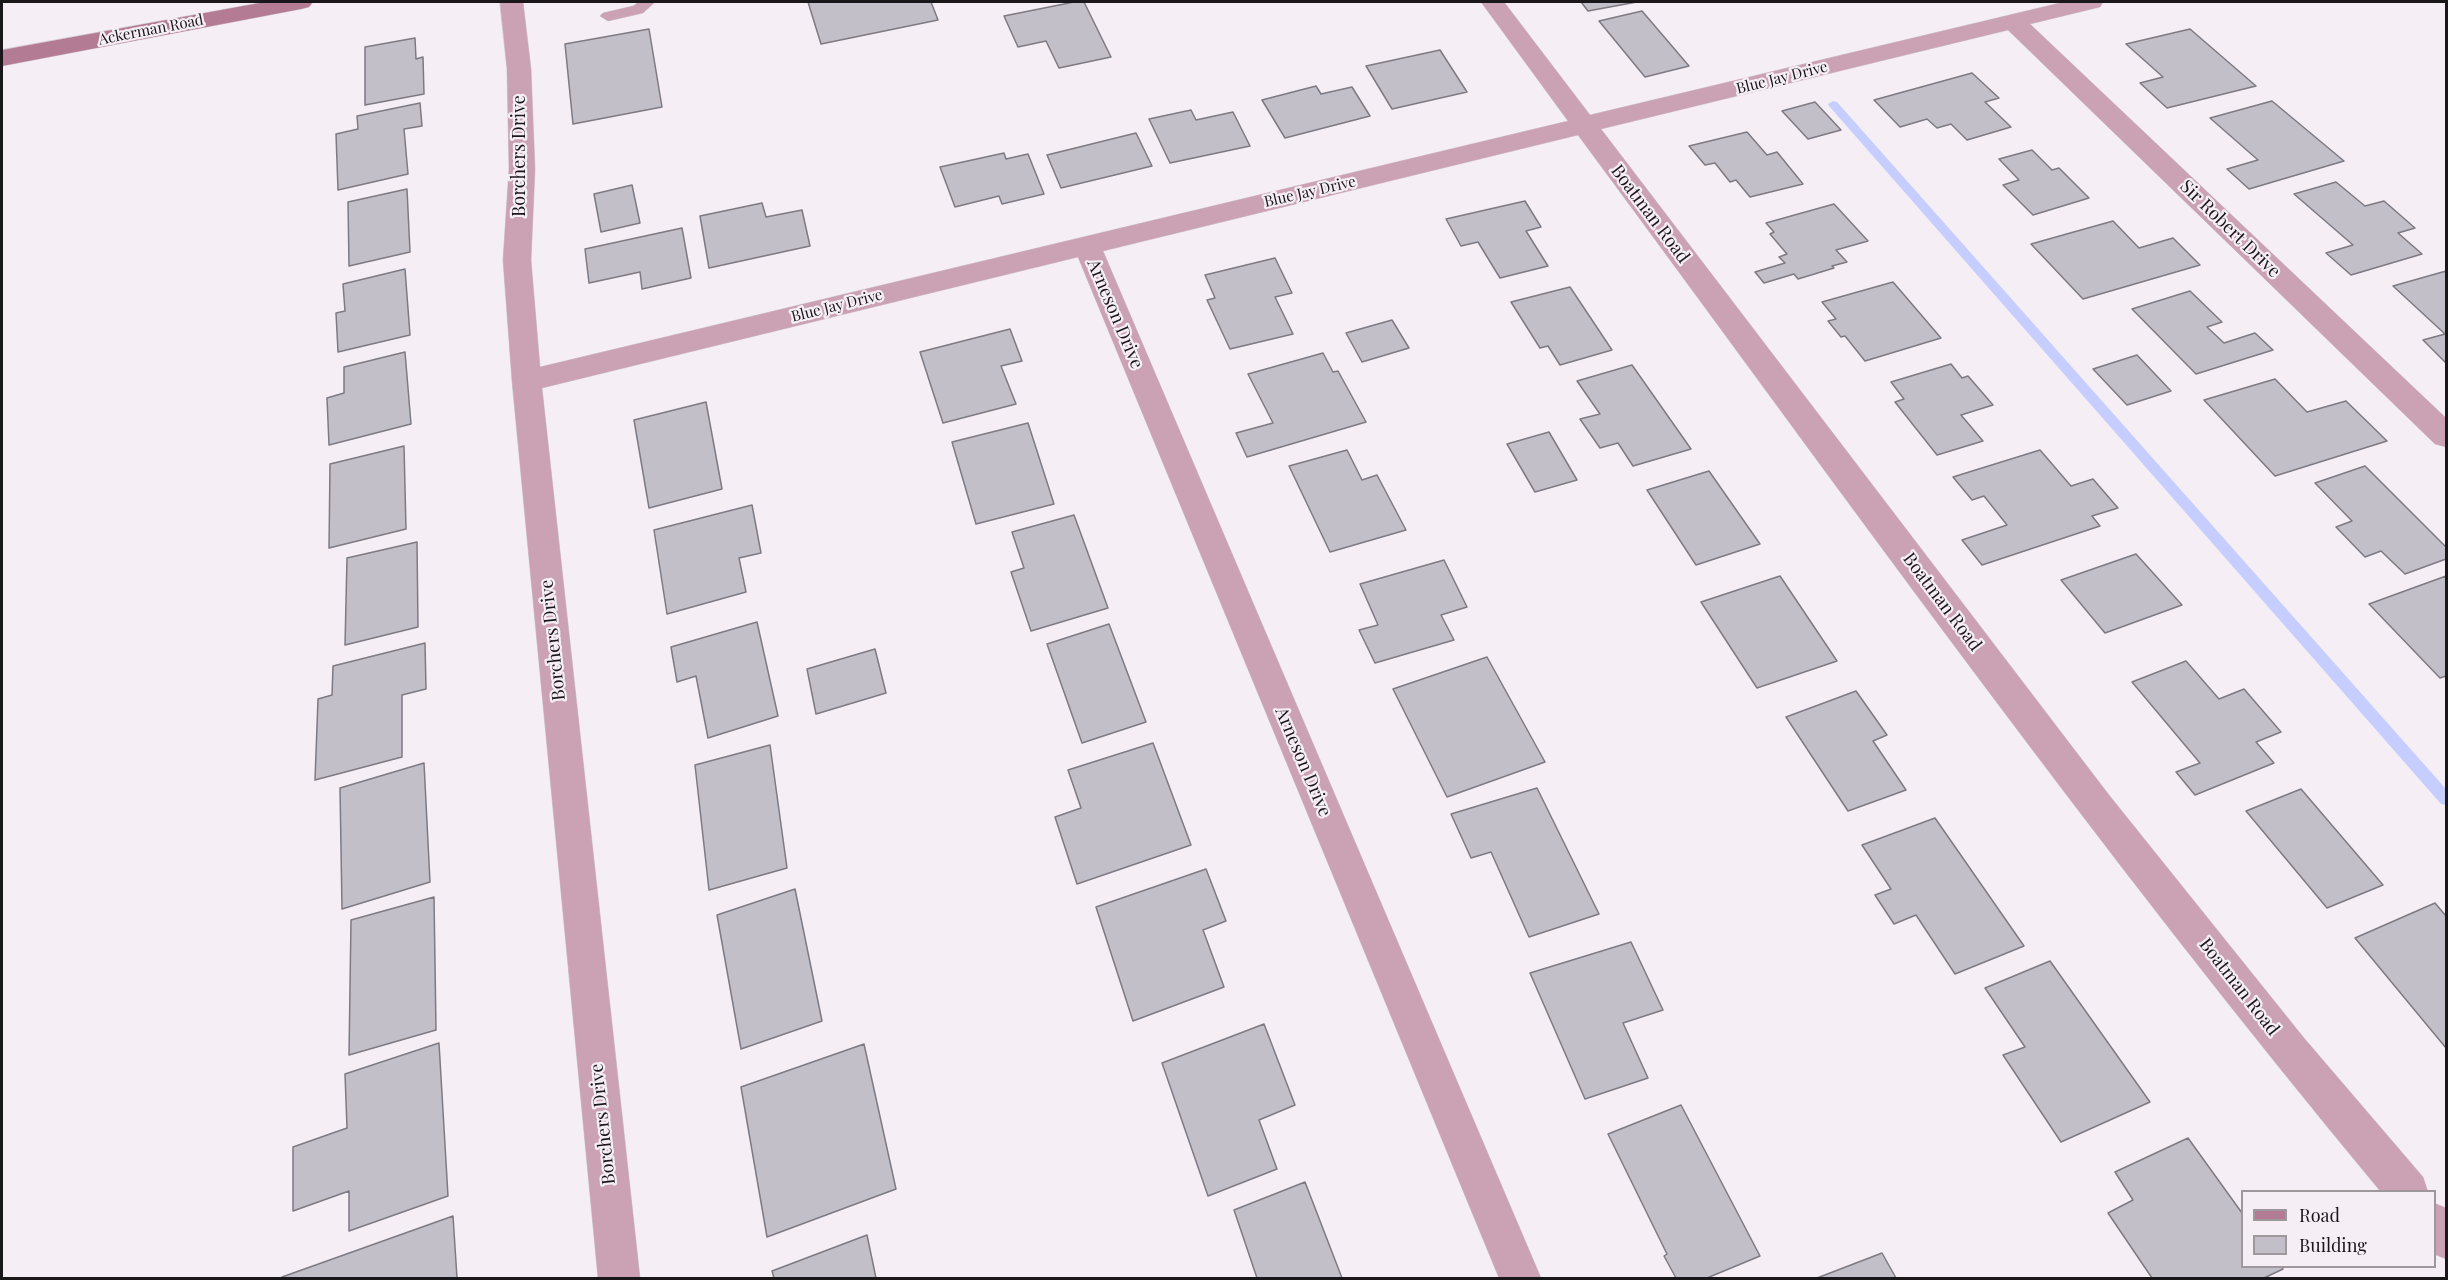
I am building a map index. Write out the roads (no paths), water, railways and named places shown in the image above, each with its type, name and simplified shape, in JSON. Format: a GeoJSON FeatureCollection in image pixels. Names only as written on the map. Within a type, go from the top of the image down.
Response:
{"type":"FeatureCollection","features":[{"type":"Feature","properties":{"kind":"street","name":"Ackerman Road"},"geometry":{"type":"LineString","coordinates":[[2,58],[301,2]]}},
{"type":"Feature","properties":{"kind":"street","name":"Borchers Drive"},"geometry":{"type":"LineString","coordinates":[[511,2],[519,69],[522,169],[517,260],[527,381],[619,1278]]}},
{"type":"Feature","properties":{"kind":"street","name":"Boatman Road"},"geometry":{"type":"LineString","coordinates":[[1492,2],[2096,807],[2290,1052],[2407,1190]]}},
{"type":"Feature","properties":{"kind":"street","name":"Blue Jay Drive"},"geometry":{"type":"LineString","coordinates":[[527,381],[2092,2]]}},
{"type":"Feature","properties":{"kind":"street","name":"Sir Robert Drive"},"geometry":{"type":"LineString","coordinates":[[2013,21],[2446,436]]}},
{"type":"Feature","properties":{"kind":"street","name":"Arneson Drive"},"geometry":{"type":"LineString","coordinates":[[1087,245],[1520,1278]]}},
{"type":"Feature","properties":{"kind":"street"},"geometry":{"type":"LineString","coordinates":[[2436,1226],[2446,1238]]}},
{"type":"Feature","properties":{"kind":"lane"},"geometry":{"type":"LineString","coordinates":[[608,16],[638,10],[648,2]]}},
{"type":"Feature","properties":{"kind":"waterway"},"geometry":{"type":"LineString","coordinates":[[1833,104],[2446,799]]}}]}
